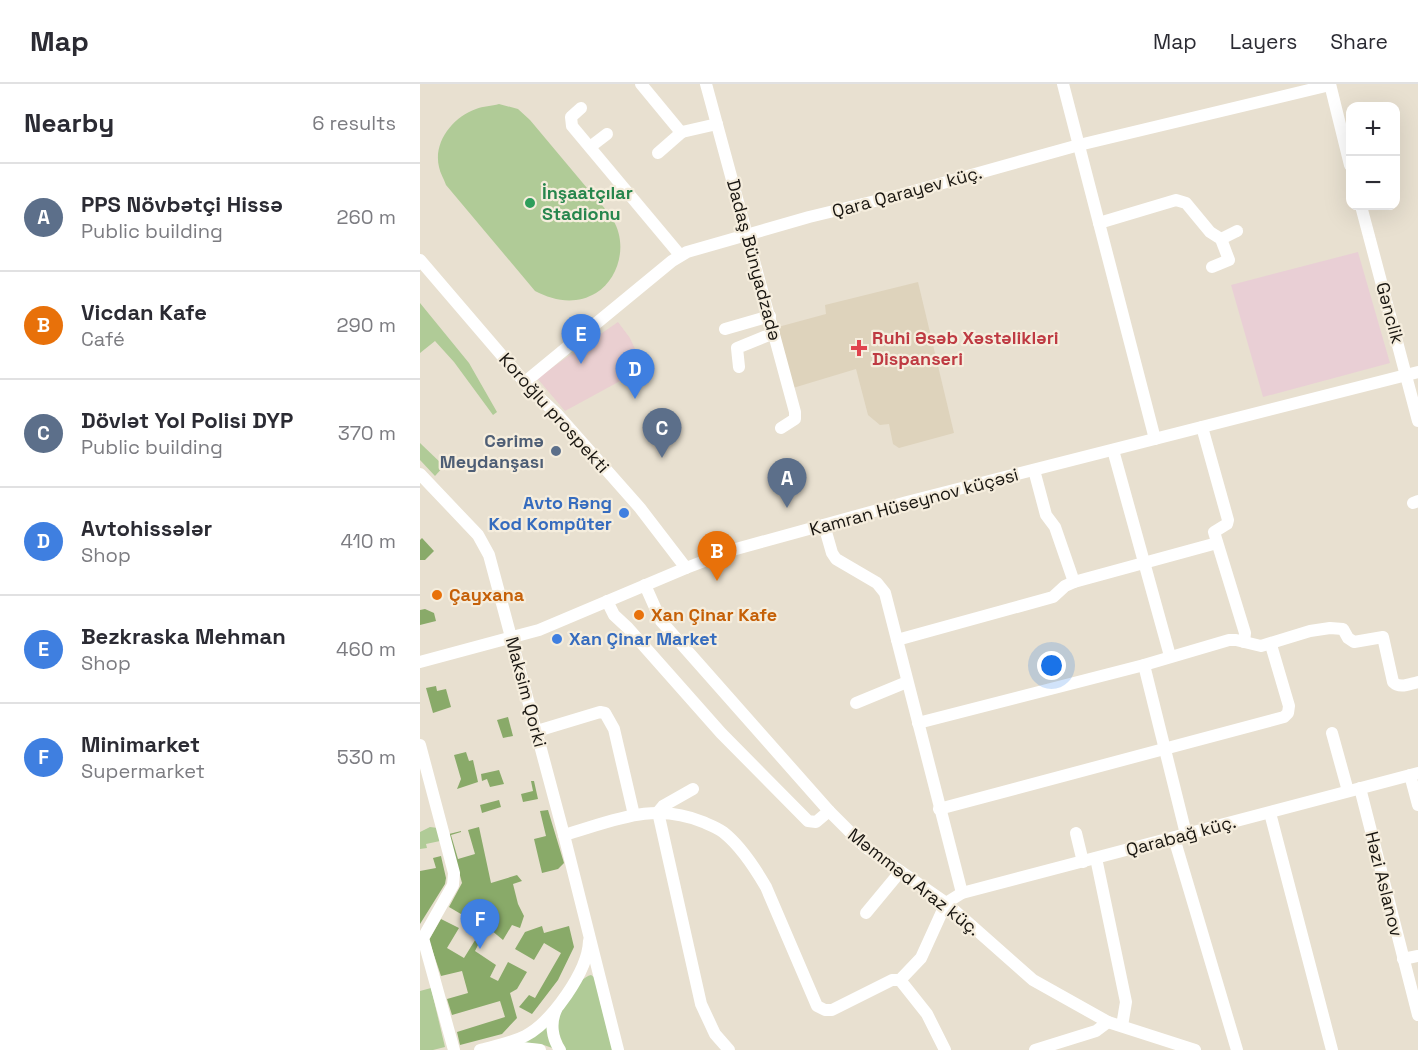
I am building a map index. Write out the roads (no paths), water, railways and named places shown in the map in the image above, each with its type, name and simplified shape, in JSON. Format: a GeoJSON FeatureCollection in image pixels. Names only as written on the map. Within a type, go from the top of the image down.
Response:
{"type":"FeatureCollection","features":[{"type":"Feature","properties":{"kind":"street"},"geometry":{"type":"LineString","coordinates":[[641,84],[676,128],[682,132]]}},
{"type":"Feature","properties":{"kind":"street","name":"Dadaş Bünyadzadə"},"geometry":{"type":"LineString","coordinates":[[706,84],[795,412],[792,422],[780,428]]}},
{"type":"Feature","properties":{"kind":"street"},"geometry":{"type":"LineString","coordinates":[[1063,84],[1155,439]]}},
{"type":"Feature","properties":{"kind":"street"},"geometry":{"type":"LineString","coordinates":[[1330,85],[1348,156]]}},
{"type":"Feature","properties":{"kind":"street","name":"Qara Qarayev küç."},"geometry":{"type":"LineString","coordinates":[[525,382],[680,255],[748,234],[1079,145],[1330,85]]}},
{"type":"Feature","properties":{"kind":"street"},"geometry":{"type":"LineString","coordinates":[[581,108],[571,117],[572,126],[680,255]]}},
{"type":"Feature","properties":{"kind":"street"},"geometry":{"type":"LineString","coordinates":[[658,153],[682,132],[717,124]]}},
{"type":"Feature","properties":{"kind":"street"},"geometry":{"type":"LineString","coordinates":[[590,147],[608,134]]}},
{"type":"Feature","properties":{"kind":"street"},"geometry":{"type":"LineString","coordinates":[[1100,223],[1181,200],[1215,237],[1221,239],[1237,231]]}},
{"type":"Feature","properties":{"kind":"street","name":"Gənclik"},"geometry":{"type":"LineString","coordinates":[[1362,210],[1412,374],[1418,421]]}},
{"type":"Feature","properties":{"kind":"street"},"geometry":{"type":"LineString","coordinates":[[1212,267],[1228,260],[1221,239]]}},
{"type":"Feature","properties":{"kind":"street","name":"Koroğlu prospekti"},"geometry":{"type":"LineString","coordinates":[[420,260],[525,382],[558,414],[640,508],[686,568]]}},
{"type":"Feature","properties":{"kind":"street"},"geometry":{"type":"LineString","coordinates":[[725,330],[770,316]]}},
{"type":"Feature","properties":{"kind":"street"},"geometry":{"type":"LineString","coordinates":[[738,367],[737,348],[774,333]]}},
{"type":"Feature","properties":{"kind":"street","name":"Kamran Hüseynov küçəsi"},"geometry":{"type":"LineString","coordinates":[[420,662],[539,630],[736,549],[1412,374]]}},
{"type":"Feature","properties":{"kind":"street"},"geometry":{"type":"LineString","coordinates":[[1202,427],[1228,520],[1227,524],[1214,532],[1245,633],[1244,642]]}},
{"type":"Feature","properties":{"kind":"street"},"geometry":{"type":"LineString","coordinates":[[1113,450],[1170,656]]}},
{"type":"Feature","properties":{"kind":"street"},"geometry":{"type":"LineString","coordinates":[[1034,470],[1046,515],[1055,527],[1074,582]]}},
{"type":"Feature","properties":{"kind":"street","name":"Maksim Qorki"},"geometry":{"type":"LineString","coordinates":[[420,474],[451,505],[484,544],[493,568],[590,933],[618,1050]]}},
{"type":"Feature","properties":{"kind":"street"},"geometry":{"type":"LineString","coordinates":[[824,525],[836,559],[881,587],[885,593],[962,893]]}},
{"type":"Feature","properties":{"kind":"street"},"geometry":{"type":"LineString","coordinates":[[897,640],[1053,597],[1065,586],[1074,582],[1217,543]]}},
{"type":"Feature","properties":{"kind":"street","name":"Məmməd Araz küç."},"geometry":{"type":"LineString","coordinates":[[645,585],[661,621],[864,846],[946,903],[1033,980],[1108,1022],[1195,1050]]}},
{"type":"Feature","properties":{"kind":"street"},"geometry":{"type":"LineString","coordinates":[[607,601],[614,615],[721,733],[808,821],[816,822],[830,811]]}},
{"type":"Feature","properties":{"kind":"street"},"geometry":{"type":"LineString","coordinates":[[918,723],[1228,640],[1261,646],[1271,645],[1310,631],[1330,628],[1343,629],[1348,638],[1354,642],[1383,637],[1393,682],[1398,686],[1418,682]]}},
{"type":"Feature","properties":{"kind":"street"},"geometry":{"type":"LineString","coordinates":[[939,809],[1284,717],[1288,713],[1289,706],[1271,645]]}},
{"type":"Feature","properties":{"kind":"street"},"geometry":{"type":"LineString","coordinates":[[1144,664],[1180,836],[1237,1050]]}},
{"type":"Feature","properties":{"kind":"street"},"geometry":{"type":"LineString","coordinates":[[856,703],[907,682]]}},
{"type":"Feature","properties":{"kind":"street"},"geometry":{"type":"LineString","coordinates":[[537,731],[600,712],[605,713],[614,729],[634,815]]}},
{"type":"Feature","properties":{"kind":"street","name":"Həzi Aslanov"},"geometry":{"type":"LineString","coordinates":[[1332,733],[1354,790],[1418,1015]]}},
{"type":"Feature","properties":{"kind":"street"},"geometry":{"type":"LineString","coordinates":[[420,745],[454,873],[453,885],[423,938],[454,1050]]}},
{"type":"Feature","properties":{"kind":"street"},"geometry":{"type":"LineString","coordinates":[[1414,774],[1418,805]]}},
{"type":"Feature","properties":{"kind":"street","name":"Qarabağ küç."},"geometry":{"type":"LineString","coordinates":[[946,903],[962,893],[1414,774]]}},
{"type":"Feature","properties":{"kind":"street"},"geometry":{"type":"LineString","coordinates":[[658,812],[663,806],[693,789]]}},
{"type":"Feature","properties":{"kind":"street"},"geometry":{"type":"LineString","coordinates":[[658,812],[701,1004],[715,1034],[729,1050]]}},
{"type":"Feature","properties":{"kind":"street"},"geometry":{"type":"LineString","coordinates":[[564,835],[634,815],[658,812],[690,817],[722,831],[756,871],[777,907],[817,1006],[825,1010],[832,1010],[892,980],[900,980],[921,958],[946,903]]}},
{"type":"Feature","properties":{"kind":"street"},"geometry":{"type":"LineString","coordinates":[[1270,813],[1332,1050]]}},
{"type":"Feature","properties":{"kind":"street"},"geometry":{"type":"LineString","coordinates":[[1076,833],[1083,862]]}},
{"type":"Feature","properties":{"kind":"street"},"geometry":{"type":"LineString","coordinates":[[1096,858],[1126,1002],[1122,1026]]}},
{"type":"Feature","properties":{"kind":"street"},"geometry":{"type":"LineString","coordinates":[[866,913],[900,872]]}},
{"type":"Feature","properties":{"kind":"street"},"geometry":{"type":"LineString","coordinates":[[560,1050],[551,1022],[588,954],[590,933]]}},
{"type":"Feature","properties":{"kind":"street"},"geometry":{"type":"LineString","coordinates":[[1403,960],[1418,956]]}},
{"type":"Feature","properties":{"kind":"street"},"geometry":{"type":"LineString","coordinates":[[576,978],[584,970],[591,968],[602,982]]}},
{"type":"Feature","properties":{"kind":"street"},"geometry":{"type":"LineString","coordinates":[[900,980],[927,1014],[945,1050]]}},
{"type":"Feature","properties":{"kind":"street"},"geometry":{"type":"LineString","coordinates":[[480,1050],[516,1040],[535,1029],[561,1001]]}},
{"type":"Feature","properties":{"kind":"street"},"geometry":{"type":"LineString","coordinates":[[1035,1050],[1096,1031],[1108,1022]]}},
{"type":"Feature","properties":{"kind":"street"},"geometry":{"type":"LineString","coordinates":[[495,1047],[540,1050]]}},
{"type":"Feature","properties":{"kind":"place","name":"İnşaatçılar Stadionu"},"geometry":{"type":"Point","coordinates":[530,203]}},
{"type":"Feature","properties":{"kind":"place","name":"Ruhi Əsəb Xəstəlikləri Dispanseri"},"geometry":{"type":"Point","coordinates":[859,348]}},
{"type":"Feature","properties":{"kind":"place","name":"Bezkraska Mehman"},"geometry":{"type":"Point","coordinates":[581,364]}},
{"type":"Feature","properties":{"kind":"place","name":"Avtohissələr"},"geometry":{"type":"Point","coordinates":[635,399]}},
{"type":"Feature","properties":{"kind":"place","name":"Cərimə Meydanşası"},"geometry":{"type":"Point","coordinates":[556,451]}},
{"type":"Feature","properties":{"kind":"place","name":"Dövlət Yol Polisi DYP"},"geometry":{"type":"Point","coordinates":[662,458]}},
{"type":"Feature","properties":{"kind":"place","name":"PPS Növbətçi Hissə"},"geometry":{"type":"Point","coordinates":[787,508]}},
{"type":"Feature","properties":{"kind":"place","name":"Avto Rəng Kod Kompüter"},"geometry":{"type":"Point","coordinates":[624,513]}},
{"type":"Feature","properties":{"kind":"place","name":"Vicdan Kafe"},"geometry":{"type":"Point","coordinates":[717,581]}},
{"type":"Feature","properties":{"kind":"place","name":"Çayxana"},"geometry":{"type":"Point","coordinates":[437,595]}},
{"type":"Feature","properties":{"kind":"place","name":"Xan Çinar Kafe"},"geometry":{"type":"Point","coordinates":[639,615]}},
{"type":"Feature","properties":{"kind":"place","name":"Xan Çinar Market"},"geometry":{"type":"Point","coordinates":[557,639]}},
{"type":"Feature","properties":{"kind":"place","name":"Minimarket"},"geometry":{"type":"Point","coordinates":[480,949]}}]}
